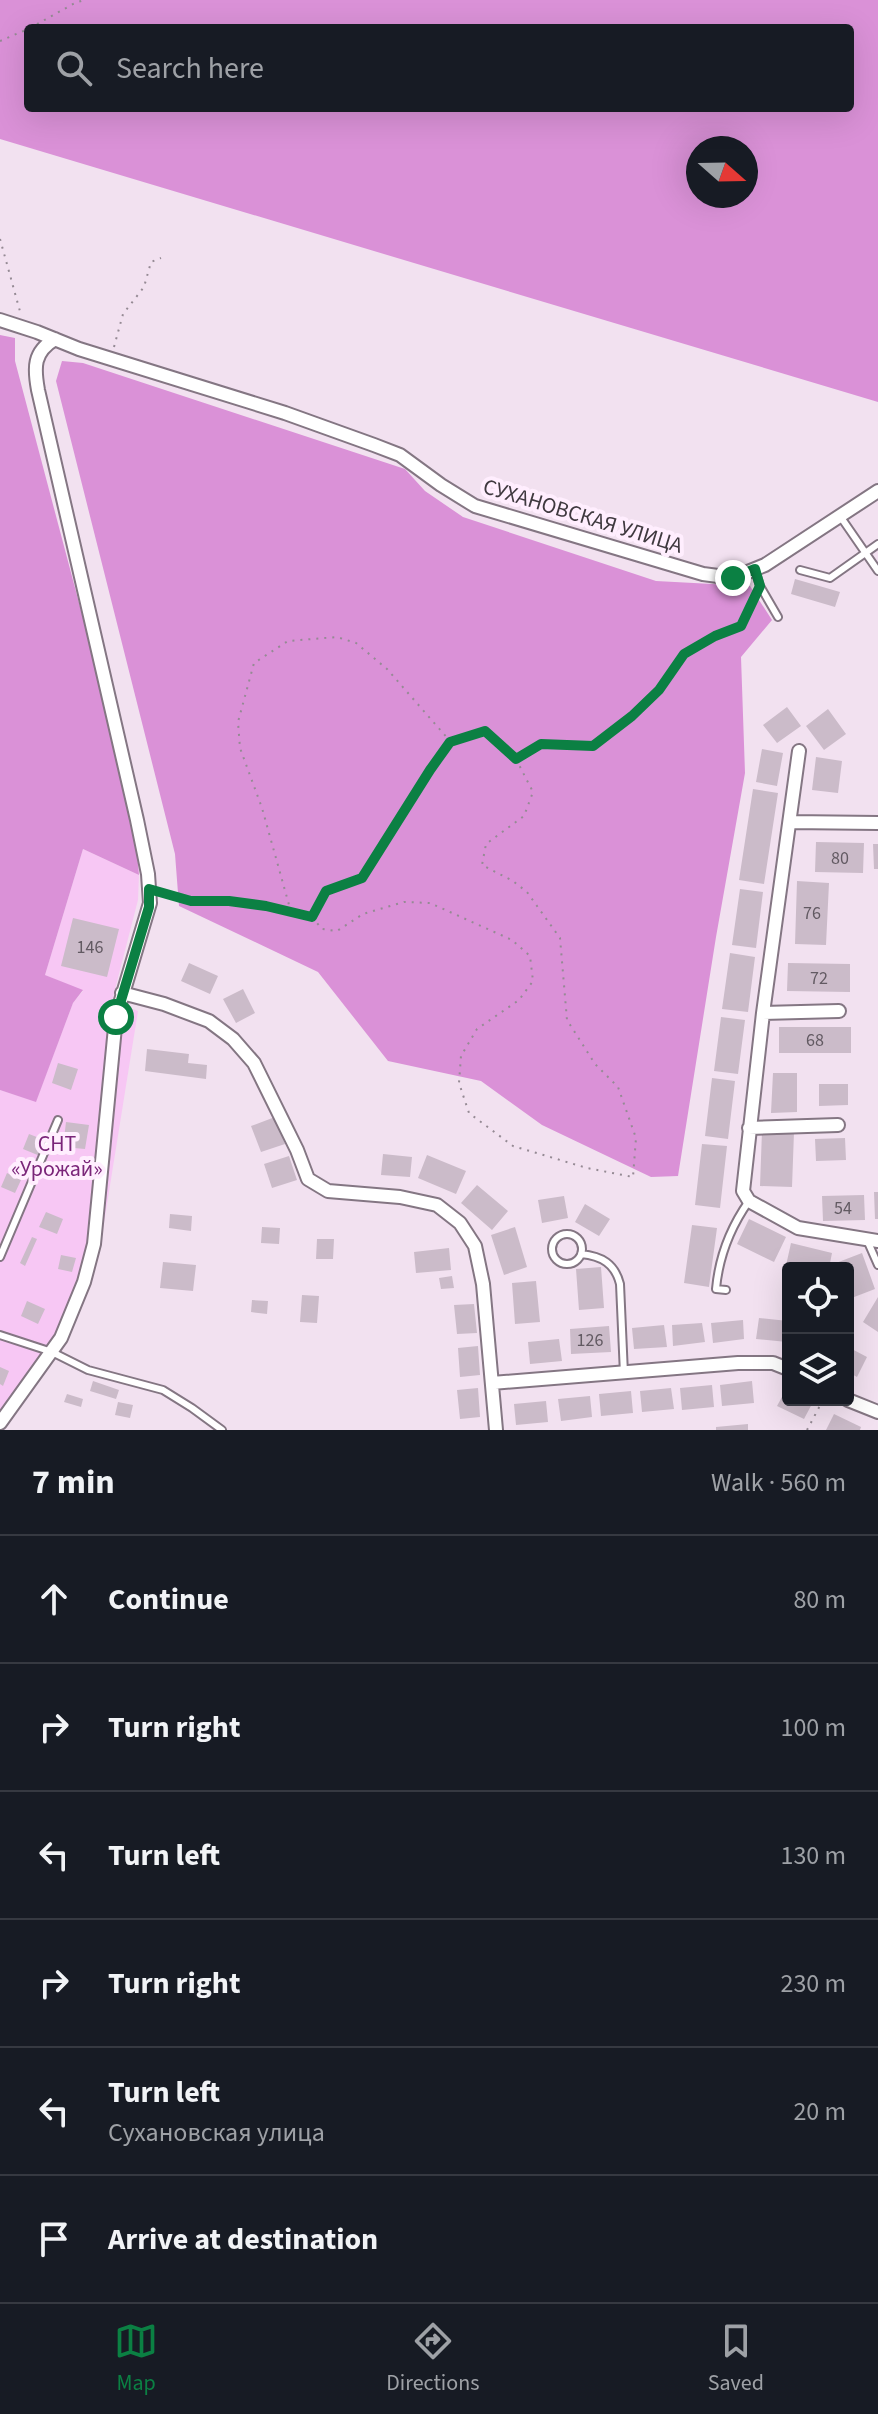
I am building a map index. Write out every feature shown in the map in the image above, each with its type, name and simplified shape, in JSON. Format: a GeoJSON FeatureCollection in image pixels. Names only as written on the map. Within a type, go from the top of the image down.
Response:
{"type":"FeatureCollection","features":[{"type":"Feature","properties":{"kind":"street","name":"СУХАНОВСКАЯ УЛИЦА"},"geometry":{"type":"LineString","coordinates":[[0,320],[109,359],[285,413],[400,455],[475,506],[703,574],[733,578],[755,569],[784,554],[878,491]]}},
{"type":"Feature","properties":{"kind":"street"},"geometry":{"type":"LineString","coordinates":[[0,1423],[61,1338],[84,1282],[94,1244],[116,1017],[149,907],[149,889],[137,820],[34,369],[38,357],[55,339]]}},
{"type":"Feature","properties":{"kind":"street"},"geometry":{"type":"LineString","coordinates":[[799,751],[763,1013],[743,1191],[749,1201],[798,1228],[873,1241]]}},
{"type":"Feature","properties":{"kind":"street"},"geometry":{"type":"LineString","coordinates":[[790,822],[878,823]]}},
{"type":"Feature","properties":{"kind":"street"},"geometry":{"type":"LineString","coordinates":[[122,993],[209,1021],[233,1039],[254,1063],[308,1179],[328,1191],[400,1197],[437,1205],[460,1223],[475,1246],[483,1284],[496,1430]]}},
{"type":"Feature","properties":{"kind":"street"},"geometry":{"type":"LineString","coordinates":[[763,1013],[839,1011]]}},
{"type":"Feature","properties":{"kind":"street"},"geometry":{"type":"LineString","coordinates":[[749,1128],[838,1125]]}},
{"type":"Feature","properties":{"kind":"street"},"geometry":{"type":"LineString","coordinates":[[492,1383],[738,1363],[773,1363],[782,1367]]}},
{"type":"Feature","properties":{"kind":"street"},"geometry":{"type":"LineString","coordinates":[[854,1402],[878,1412]]}},
{"type":"Feature","properties":{"kind":"lane"},"geometry":{"type":"LineString","coordinates":[[840,516],[878,571]]}},
{"type":"Feature","properties":{"kind":"lane"},"geometry":{"type":"LineString","coordinates":[[800,570],[830,578],[878,544]]}},
{"type":"Feature","properties":{"kind":"lane"},"geometry":{"type":"LineString","coordinates":[[755,569],[760,586],[778,617]]}},
{"type":"Feature","properties":{"kind":"lane"},"geometry":{"type":"LineString","coordinates":[[0,1257],[58,1120]]}},
{"type":"Feature","properties":{"kind":"lane"},"geometry":{"type":"LineString","coordinates":[[726,1290],[716,1289],[719,1260],[749,1201]]}},
{"type":"Feature","properties":{"kind":"lane"},"geometry":{"type":"LineString","coordinates":[[561,1235],[573,1235],[581,1243],[581,1254],[573,1263],[562,1263],[553,1255],[553,1243],[561,1235]]}},
{"type":"Feature","properties":{"kind":"lane"},"geometry":{"type":"LineString","coordinates":[[873,1241],[878,1265]]}},
{"type":"Feature","properties":{"kind":"lane"},"geometry":{"type":"LineString","coordinates":[[581,1254],[602,1258],[617,1274],[624,1374]]}},
{"type":"Feature","properties":{"kind":"lane"},"geometry":{"type":"LineString","coordinates":[[0,1335],[52,1352],[88,1370],[163,1390],[222,1430]]}},
{"type":"Feature","properties":{"kind":"path"},"geometry":{"type":"LineString","coordinates":[[38,24],[84,0]]}},
{"type":"Feature","properties":{"kind":"path"},"geometry":{"type":"LineString","coordinates":[[0,41],[24,31]]}},
{"type":"Feature","properties":{"kind":"path"},"geometry":{"type":"LineString","coordinates":[[0,239],[21,314],[19,326]]}},
{"type":"Feature","properties":{"kind":"path"},"geometry":{"type":"LineString","coordinates":[[109,359],[123,314],[144,287],[151,262],[161,258]]}},
{"type":"Feature","properties":{"kind":"path"},"geometry":{"type":"LineString","coordinates":[[516,759],[541,744],[593,746],[659,690],[684,654],[715,636],[741,626],[760,586]]}},
{"type":"Feature","properties":{"kind":"path"},"geometry":{"type":"LineString","coordinates":[[291,912],[266,822],[240,748],[238,722],[254,663],[288,641],[337,637],[356,643],[387,669],[450,742]]}},
{"type":"Feature","properties":{"kind":"path"},"geometry":{"type":"LineString","coordinates":[[149,889],[191,901],[229,901],[266,906],[312,917],[322,929],[337,931],[363,914],[404,902],[430,903],[512,940],[530,956],[533,981],[519,1000],[477,1029],[461,1056],[459,1083],[469,1113],[513,1146],[587,1168],[633,1177],[636,1138],[618,1087],[595,1064],[567,1020],[560,938],[527,892],[482,865],[486,844],[524,816],[533,792],[516,759],[485,731],[450,742],[362,878],[326,891],[312,917]]}},
{"type":"Feature","properties":{"kind":"path"},"geometry":{"type":"LineString","coordinates":[[807,1430],[820,1406]]}},
{"type":"Feature","properties":{"kind":"green space","name":"СНТ «Урожай»"},"geometry":{"type":"Polygon","coordinates":[[[83,849],[139,875],[138,900],[112,1001],[138,1011],[99,1254],[66,1342],[3,1430],[0,1430],[0,1090],[36,1101],[73,1003],[83,991],[45,975],[83,849]]]}},
{"type":"Feature","properties":{"kind":"shaded area"},"geometry":{"type":"Polygon","coordinates":[[[0,0],[878,0],[878,402],[0,139],[0,0]]]}},
{"type":"Feature","properties":{"kind":"shaded area"},"geometry":{"type":"Polygon","coordinates":[[[0,335],[15,338],[15,361],[133,807],[139,875],[83,849],[45,975],[83,990],[73,1003],[36,1102],[0,1090],[0,335]]]}},
{"type":"Feature","properties":{"kind":"shaded area"},"geometry":{"type":"Polygon","coordinates":[[[62,361],[83,363],[405,469],[425,491],[463,517],[656,581],[750,586],[772,620],[741,657],[745,773],[678,1176],[651,1177],[542,1125],[481,1081],[388,1061],[318,972],[179,906],[175,854],[56,381],[62,361]]]}},
{"type":"Feature","properties":{"kind":"building"},"geometry":{"type":"Polygon","coordinates":[[[795,579],[840,592],[835,607],[791,594],[795,579]]]}},
{"type":"Feature","properties":{"kind":"building"},"geometry":{"type":"Polygon","coordinates":[[[787,707],[801,726],[777,743],[763,725],[787,707]]]}},
{"type":"Feature","properties":{"kind":"building"},"geometry":{"type":"Polygon","coordinates":[[[828,709],[846,734],[824,750],[806,726],[828,709]]]}},
{"type":"Feature","properties":{"kind":"building"},"geometry":{"type":"Polygon","coordinates":[[[762,749],[783,753],[777,786],[756,782],[762,749]]]}},
{"type":"Feature","properties":{"kind":"building"},"geometry":{"type":"Polygon","coordinates":[[[816,757],[842,761],[838,793],[812,790],[816,757]]]}},
{"type":"Feature","properties":{"kind":"building"},"geometry":{"type":"Polygon","coordinates":[[[753,789],[778,793],[764,884],[739,880],[753,789]]]}},
{"type":"Feature","properties":{"kind":"building"},"geometry":{"type":"Polygon","coordinates":[[[816,842],[864,843],[863,873],[815,872],[816,842]]]}},
{"type":"Feature","properties":{"kind":"building"},"geometry":{"type":"Polygon","coordinates":[[[873,844],[878,844],[878,869],[874,869],[873,844]]]}},
{"type":"Feature","properties":{"kind":"building"},"geometry":{"type":"Polygon","coordinates":[[[797,881],[829,883],[826,945],[795,944],[797,881]]]}},
{"type":"Feature","properties":{"kind":"building"},"geometry":{"type":"Polygon","coordinates":[[[740,889],[763,892],[756,948],[732,945],[740,889]]]}},
{"type":"Feature","properties":{"kind":"building"},"geometry":{"type":"Polygon","coordinates":[[[73,918],[119,929],[107,977],[61,966],[73,918]]]}},
{"type":"Feature","properties":{"kind":"building"},"geometry":{"type":"Polygon","coordinates":[[[730,953],[755,957],[748,1012],[722,1009],[730,953]]]}},
{"type":"Feature","properties":{"kind":"building"},"geometry":{"type":"Polygon","coordinates":[[[189,963],[218,976],[210,994],[181,981],[189,963]]]}},
{"type":"Feature","properties":{"kind":"building"},"geometry":{"type":"Polygon","coordinates":[[[788,963],[850,964],[850,992],[787,991],[788,963]]]}},
{"type":"Feature","properties":{"kind":"building"},"geometry":{"type":"Polygon","coordinates":[[[243,989],[255,1013],[236,1023],[223,999],[243,989]]]}},
{"type":"Feature","properties":{"kind":"building"},"geometry":{"type":"Polygon","coordinates":[[[721,1017],[745,1020],[738,1074],[714,1071],[721,1017]]]}},
{"type":"Feature","properties":{"kind":"building"},"geometry":{"type":"Polygon","coordinates":[[[779,1027],[851,1027],[851,1053],[779,1053],[779,1027]]]}},
{"type":"Feature","properties":{"kind":"building"},"geometry":{"type":"Polygon","coordinates":[[[147,1049],[189,1054],[188,1063],[207,1065],[206,1079],[145,1071],[147,1049]]]}},
{"type":"Feature","properties":{"kind":"building"},"geometry":{"type":"Polygon","coordinates":[[[58,1063],[78,1069],[71,1090],[52,1083],[58,1063]]]}},
{"type":"Feature","properties":{"kind":"building"},"geometry":{"type":"Polygon","coordinates":[[[773,1073],[797,1073],[797,1112],[771,1113],[773,1073]]]}},
{"type":"Feature","properties":{"kind":"building"},"geometry":{"type":"Polygon","coordinates":[[[712,1078],[735,1081],[728,1139],[705,1136],[712,1078]]]}},
{"type":"Feature","properties":{"kind":"building"},"geometry":{"type":"Polygon","coordinates":[[[819,1084],[848,1084],[848,1105],[819,1106],[819,1084]]]}},
{"type":"Feature","properties":{"kind":"building"},"geometry":{"type":"Polygon","coordinates":[[[275,1117],[285,1144],[261,1152],[251,1126],[275,1117]]]}},
{"type":"Feature","properties":{"kind":"building"},"geometry":{"type":"Polygon","coordinates":[[[66,1122],[89,1125],[85,1149],[63,1147],[66,1122]]]}},
{"type":"Feature","properties":{"kind":"building"},"geometry":{"type":"Polygon","coordinates":[[[762,1131],[794,1132],[792,1187],[760,1186],[762,1131]]]}},
{"type":"Feature","properties":{"kind":"building"},"geometry":{"type":"Polygon","coordinates":[[[29,1134],[47,1141],[40,1156],[23,1149],[29,1134]]]}},
{"type":"Feature","properties":{"kind":"building"},"geometry":{"type":"Polygon","coordinates":[[[845,1138],[846,1160],[816,1161],[815,1139],[845,1138]]]}},
{"type":"Feature","properties":{"kind":"building"},"geometry":{"type":"Polygon","coordinates":[[[702,1144],[727,1146],[720,1208],[695,1205],[702,1144]]]}},
{"type":"Feature","properties":{"kind":"building"},"geometry":{"type":"Polygon","coordinates":[[[383,1154],[412,1157],[410,1177],[381,1175],[383,1154]]]}},
{"type":"Feature","properties":{"kind":"building"},"geometry":{"type":"Polygon","coordinates":[[[427,1155],[466,1171],[456,1194],[418,1178],[427,1155]]]}},
{"type":"Feature","properties":{"kind":"building"},"geometry":{"type":"Polygon","coordinates":[[[289,1156],[297,1180],[272,1188],[264,1164],[289,1156]]]}},
{"type":"Feature","properties":{"kind":"building"},"geometry":{"type":"Polygon","coordinates":[[[7,1173],[21,1180],[15,1193],[1,1187],[7,1173]]]}},
{"type":"Feature","properties":{"kind":"building"},"geometry":{"type":"Polygon","coordinates":[[[477,1185],[508,1211],[492,1230],[461,1203],[477,1185]]]}},
{"type":"Feature","properties":{"kind":"building"},"geometry":{"type":"Polygon","coordinates":[[[874,1192],[878,1192],[878,1219],[875,1219],[874,1192]]]}},
{"type":"Feature","properties":{"kind":"building"},"geometry":{"type":"Polygon","coordinates":[[[864,1195],[865,1220],[823,1221],[822,1196],[864,1195]]]}},
{"type":"Feature","properties":{"kind":"building"},"geometry":{"type":"Polygon","coordinates":[[[564,1196],[568,1218],[542,1223],[538,1200],[564,1196]]]}},
{"type":"Feature","properties":{"kind":"building"},"geometry":{"type":"Polygon","coordinates":[[[585,1204],[610,1219],[599,1236],[575,1222],[585,1204]]]}},
{"type":"Feature","properties":{"kind":"building"},"geometry":{"type":"Polygon","coordinates":[[[46,1212],[63,1219],[57,1234],[39,1227],[46,1212]]]}},
{"type":"Feature","properties":{"kind":"building"},"geometry":{"type":"Polygon","coordinates":[[[170,1214],[192,1216],[191,1231],[169,1228],[170,1214]]]}},
{"type":"Feature","properties":{"kind":"building"},"geometry":{"type":"Polygon","coordinates":[[[749,1219],[786,1237],[774,1262],[737,1244],[749,1219]]]}},
{"type":"Feature","properties":{"kind":"building"},"geometry":{"type":"Polygon","coordinates":[[[692,1225],[717,1228],[709,1287],[684,1283],[692,1225]]]}},
{"type":"Feature","properties":{"kind":"building"},"geometry":{"type":"Polygon","coordinates":[[[262,1227],[280,1228],[279,1244],[261,1243],[262,1227]]]}},
{"type":"Feature","properties":{"kind":"building"},"geometry":{"type":"Polygon","coordinates":[[[515,1227],[527,1267],[504,1275],[491,1235],[515,1227]]]}},
{"type":"Feature","properties":{"kind":"building"},"geometry":{"type":"Polygon","coordinates":[[[32,1237],[37,1239],[25,1266],[20,1263],[32,1237]]]}},
{"type":"Feature","properties":{"kind":"building"},"geometry":{"type":"Polygon","coordinates":[[[317,1239],[334,1239],[333,1259],[316,1259],[317,1239]]]}},
{"type":"Feature","properties":{"kind":"building"},"geometry":{"type":"Polygon","coordinates":[[[791,1243],[832,1253],[830,1262],[787,1262],[791,1243]]]}},
{"type":"Feature","properties":{"kind":"building"},"geometry":{"type":"Polygon","coordinates":[[[449,1248],[451,1270],[416,1273],[414,1252],[449,1248]]]}},
{"type":"Feature","properties":{"kind":"building"},"geometry":{"type":"Polygon","coordinates":[[[862,1253],[875,1289],[854,1297],[854,1262],[839,1262],[862,1253]]]}},
{"type":"Feature","properties":{"kind":"building"},"geometry":{"type":"Polygon","coordinates":[[[61,1255],[76,1258],[72,1272],[58,1269],[61,1255]]]}},
{"type":"Feature","properties":{"kind":"building"},"geometry":{"type":"Polygon","coordinates":[[[163,1262],[196,1265],[193,1291],[160,1288],[163,1262]]]}},
{"type":"Feature","properties":{"kind":"building"},"geometry":{"type":"Polygon","coordinates":[[[601,1267],[604,1308],[579,1310],[576,1269],[601,1267]]]}},
{"type":"Feature","properties":{"kind":"building"},"geometry":{"type":"Polygon","coordinates":[[[452,1276],[454,1288],[441,1289],[439,1278],[452,1276]]]}},
{"type":"Feature","properties":{"kind":"building"},"geometry":{"type":"Polygon","coordinates":[[[536,1281],[540,1322],[515,1324],[512,1283],[536,1281]]]}},
{"type":"Feature","properties":{"kind":"building"},"geometry":{"type":"Polygon","coordinates":[[[302,1295],[319,1296],[317,1323],[300,1322],[302,1295]]]}},
{"type":"Feature","properties":{"kind":"building"},"geometry":{"type":"Polygon","coordinates":[[[878,1297],[878,1332],[863,1322],[878,1297]]]}},
{"type":"Feature","properties":{"kind":"building"},"geometry":{"type":"Polygon","coordinates":[[[252,1300],[268,1301],[267,1314],[251,1312],[252,1300]]]}},
{"type":"Feature","properties":{"kind":"building"},"geometry":{"type":"Polygon","coordinates":[[[27,1301],[45,1309],[38,1324],[21,1316],[27,1301]]]}},
{"type":"Feature","properties":{"kind":"building"},"geometry":{"type":"Polygon","coordinates":[[[474,1304],[477,1333],[457,1334],[454,1305],[474,1304]]]}},
{"type":"Feature","properties":{"kind":"building"},"geometry":{"type":"Polygon","coordinates":[[[759,1318],[782,1320],[782,1342],[756,1339],[759,1318]]]}},
{"type":"Feature","properties":{"kind":"building"},"geometry":{"type":"Polygon","coordinates":[[[743,1320],[744,1339],[713,1343],[711,1323],[743,1320]]]}},
{"type":"Feature","properties":{"kind":"building"},"geometry":{"type":"Polygon","coordinates":[[[702,1323],[705,1342],[673,1346],[672,1325],[702,1323]]]}},
{"type":"Feature","properties":{"kind":"building"},"geometry":{"type":"Polygon","coordinates":[[[664,1325],[667,1347],[634,1349],[632,1328],[664,1325]]]}},
{"type":"Feature","properties":{"kind":"building"},"geometry":{"type":"Polygon","coordinates":[[[609,1326],[611,1352],[571,1354],[570,1329],[609,1326]]]}},
{"type":"Feature","properties":{"kind":"building"},"geometry":{"type":"Polygon","coordinates":[[[559,1339],[562,1361],[530,1364],[528,1342],[559,1339]]]}},
{"type":"Feature","properties":{"kind":"building"},"geometry":{"type":"Polygon","coordinates":[[[478,1346],[480,1375],[460,1377],[458,1348],[478,1346]]]}},
{"type":"Feature","properties":{"kind":"building"},"geometry":{"type":"Polygon","coordinates":[[[854,1350],[867,1357],[857,1377],[854,1375],[854,1350]]]}},
{"type":"Feature","properties":{"kind":"building"},"geometry":{"type":"Polygon","coordinates":[[[0,1367],[9,1371],[3,1386],[0,1384],[0,1367]]]}},
{"type":"Feature","properties":{"kind":"building"},"geometry":{"type":"Polygon","coordinates":[[[93,1381],[119,1390],[116,1399],[90,1391],[93,1381]]]}},
{"type":"Feature","properties":{"kind":"building"},"geometry":{"type":"Polygon","coordinates":[[[752,1381],[754,1403],[722,1406],[720,1385],[752,1381]]]}},
{"type":"Feature","properties":{"kind":"building"},"geometry":{"type":"Polygon","coordinates":[[[712,1385],[714,1407],[682,1410],[680,1388],[712,1385]]]}},
{"type":"Feature","properties":{"kind":"building"},"geometry":{"type":"Polygon","coordinates":[[[478,1388],[480,1417],[460,1419],[457,1390],[478,1388]]]}},
{"type":"Feature","properties":{"kind":"building"},"geometry":{"type":"Polygon","coordinates":[[[671,1388],[674,1409],[642,1412],[640,1391],[671,1388]]]}},
{"type":"Feature","properties":{"kind":"building"},"geometry":{"type":"Polygon","coordinates":[[[631,1391],[633,1413],[601,1416],[599,1394],[631,1391]]]}},
{"type":"Feature","properties":{"kind":"building"},"geometry":{"type":"Polygon","coordinates":[[[67,1394],[83,1399],[81,1407],[64,1402],[67,1394]]]}},
{"type":"Feature","properties":{"kind":"building"},"geometry":{"type":"Polygon","coordinates":[[[590,1396],[592,1417],[561,1421],[558,1399],[590,1396]]]}},
{"type":"Feature","properties":{"kind":"building"},"geometry":{"type":"Polygon","coordinates":[[[782,1397],[782,1406],[811,1406],[804,1419],[777,1406],[782,1397]]]}},
{"type":"Feature","properties":{"kind":"building"},"geometry":{"type":"Polygon","coordinates":[[[546,1401],[548,1422],[516,1425],[514,1404],[546,1401]]]}},
{"type":"Feature","properties":{"kind":"building"},"geometry":{"type":"Polygon","coordinates":[[[118,1402],[133,1405],[130,1418],[115,1415],[118,1402]]]}},
{"type":"Feature","properties":{"kind":"building"},"geometry":{"type":"Polygon","coordinates":[[[834,1414],[861,1427],[860,1430],[826,1430],[834,1414]]]}},
{"type":"Feature","properties":{"kind":"building"},"geometry":{"type":"Polygon","coordinates":[[[748,1424],[748,1430],[716,1430],[716,1427],[748,1424]]]}},
{"type":"Feature","properties":{"kind":"route"},"geometry":{"type":"LineString","coordinates":[[116,1017],[149,907],[149,889],[191,901],[229,901],[312,917],[326,891],[362,878],[450,742],[485,731],[516,759],[541,744],[593,746],[659,690],[684,654],[715,636],[741,626],[760,586],[755,569],[733,578]]}}]}
